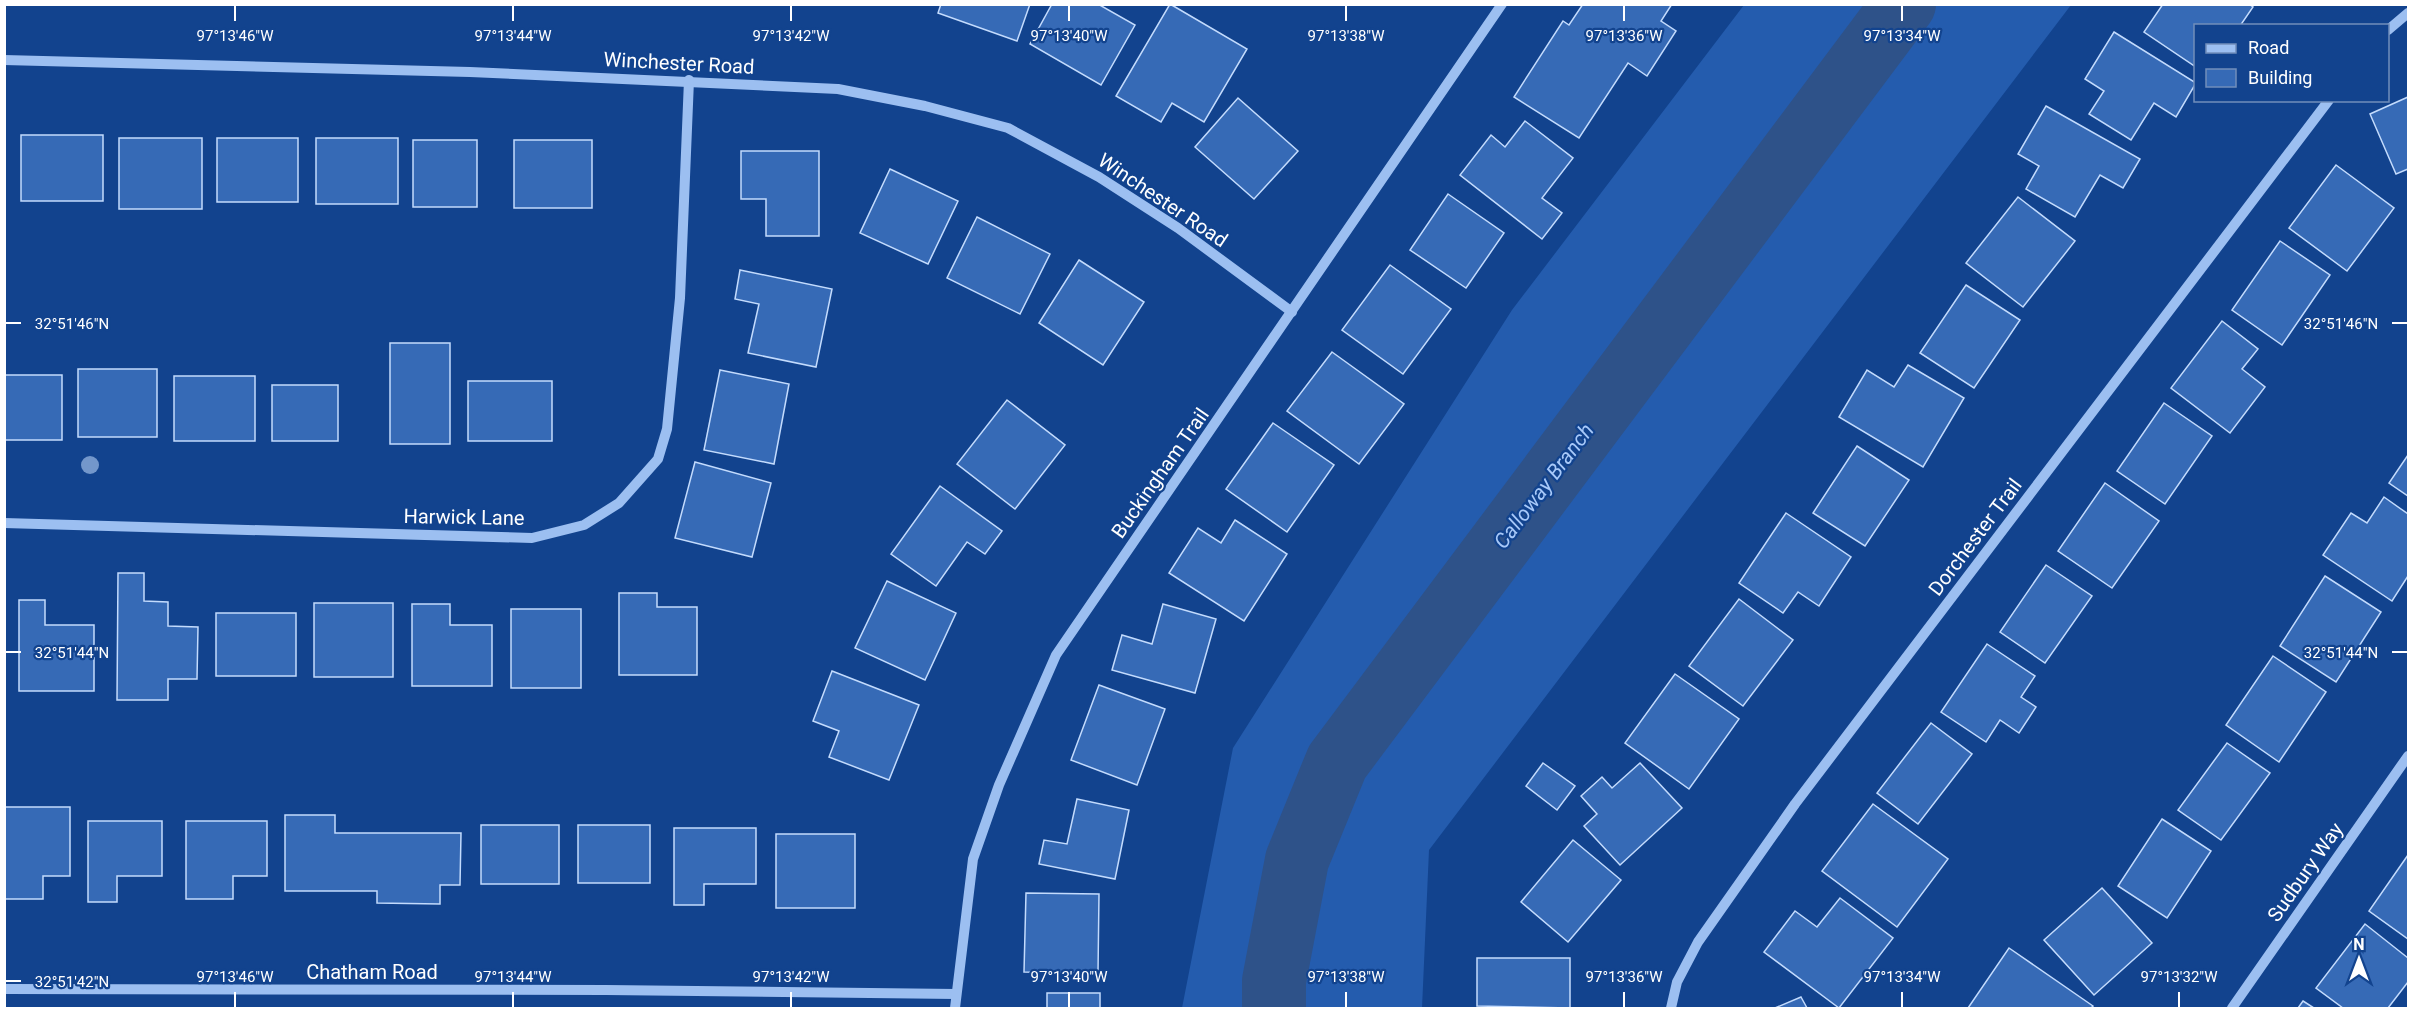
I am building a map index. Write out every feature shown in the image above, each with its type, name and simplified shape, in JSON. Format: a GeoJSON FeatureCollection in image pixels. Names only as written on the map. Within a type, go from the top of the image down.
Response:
{"type":"FeatureCollection","features":[{"type":"Feature","properties":{"kind":"street","name":"Buckingham Trail"},"geometry":{"type":"LineString","coordinates":[[955,1008],[973,859],[999,785],[1056,655],[1502,4]]}},
{"type":"Feature","properties":{"kind":"street"},"geometry":{"type":"LineString","coordinates":[[2389,29],[2409,13]]}},
{"type":"Feature","properties":{"kind":"street","name":"Winchester Road"},"geometry":{"type":"LineString","coordinates":[[4,60],[689,80],[838,89],[925,106],[1008,128],[1100,177],[1178,228],[1292,312]]}},
{"type":"Feature","properties":{"kind":"street","name":"Harwick Lane"},"geometry":{"type":"LineString","coordinates":[[4,523],[532,538],[584,525],[619,503],[658,459],[667,429],[680,298],[689,80]]}},
{"type":"Feature","properties":{"kind":"street","name":"Dorchester Trail"},"geometry":{"type":"LineString","coordinates":[[1671,1008],[1677,982],[1698,942],[1795,804],[2327,102]]}},
{"type":"Feature","properties":{"kind":"street","name":"Sudbury Way"},"geometry":{"type":"LineString","coordinates":[[2232,1008],[2409,756]]}},
{"type":"Feature","properties":{"kind":"street","name":"Chatham Road"},"geometry":{"type":"LineString","coordinates":[[4,989],[606,990],[956,994]]}},
{"type":"Feature","properties":{"kind":"shaded area"},"geometry":{"type":"Polygon","coordinates":[[[1744,5],[2071,5],[1429,850],[1422,1008],[1182,1008],[1233,748],[1512,310],[1744,5]]]}},
{"type":"Feature","properties":{"kind":"building"},"geometry":{"type":"Polygon","coordinates":[[[941,4],[1030,4],[1017,41],[938,13],[941,4]]]}},
{"type":"Feature","properties":{"kind":"building"},"geometry":{"type":"Polygon","coordinates":[[[1052,4],[1098,4],[1135,25],[1101,85],[1030,44],[1052,4]]]}},
{"type":"Feature","properties":{"kind":"building"},"geometry":{"type":"Polygon","coordinates":[[[1170,4],[1247,49],[1204,122],[1172,103],[1161,122],[1116,96],[1170,4]]]}},
{"type":"Feature","properties":{"kind":"building"},"geometry":{"type":"Polygon","coordinates":[[[1583,4],[1672,4],[1661,21],[1676,31],[1647,76],[1628,63],[1579,138],[1514,97],[1563,21],[1569,25],[1583,4]]]}},
{"type":"Feature","properties":{"kind":"building"},"geometry":{"type":"Polygon","coordinates":[[[2163,4],[2249,4],[2253,7],[2241,24],[2194,24],[2194,66],[2144,32],[2163,4]]]}},
{"type":"Feature","properties":{"kind":"building"},"geometry":{"type":"Polygon","coordinates":[[[2114,32],[2194,82],[2194,86],[2176,117],[2154,103],[2131,140],[2089,114],[2104,91],[2085,79],[2114,32]]]}},
{"type":"Feature","properties":{"kind":"building"},"geometry":{"type":"Polygon","coordinates":[[[2408,97],[2408,169],[2396,174],[2370,114],[2408,97]]]}},
{"type":"Feature","properties":{"kind":"building"},"geometry":{"type":"Polygon","coordinates":[[[1238,98],[1298,151],[1254,199],[1195,147],[1238,98]]]}},
{"type":"Feature","properties":{"kind":"building"},"geometry":{"type":"Polygon","coordinates":[[[2046,106],[2140,159],[2123,188],[2100,175],[2075,217],[2026,189],[2039,166],[2018,154],[2046,106]]]}},
{"type":"Feature","properties":{"kind":"building"},"geometry":{"type":"Polygon","coordinates":[[[1525,121],[1573,158],[1542,198],[1562,213],[1542,239],[1460,175],[1491,135],[1505,147],[1525,121]]]}},
{"type":"Feature","properties":{"kind":"building"},"geometry":{"type":"Polygon","coordinates":[[[5,134],[5,193],[4,193],[5,134]]]}},
{"type":"Feature","properties":{"kind":"building"},"geometry":{"type":"Polygon","coordinates":[[[21,135],[103,135],[103,201],[21,201],[21,135]]]}},
{"type":"Feature","properties":{"kind":"building"},"geometry":{"type":"Polygon","coordinates":[[[119,138],[202,138],[202,209],[119,209],[119,138]]]}},
{"type":"Feature","properties":{"kind":"building"},"geometry":{"type":"Polygon","coordinates":[[[217,138],[298,138],[298,202],[217,202],[217,138]]]}},
{"type":"Feature","properties":{"kind":"building"},"geometry":{"type":"Polygon","coordinates":[[[316,138],[398,138],[398,204],[316,204],[316,138]]]}},
{"type":"Feature","properties":{"kind":"building"},"geometry":{"type":"Polygon","coordinates":[[[413,140],[477,140],[477,207],[413,207],[413,140]]]}},
{"type":"Feature","properties":{"kind":"building"},"geometry":{"type":"Polygon","coordinates":[[[514,140],[592,140],[592,208],[514,208],[514,140]]]}},
{"type":"Feature","properties":{"kind":"building"},"geometry":{"type":"Polygon","coordinates":[[[741,151],[819,151],[819,236],[766,236],[766,199],[741,199],[741,151]]]}},
{"type":"Feature","properties":{"kind":"building"},"geometry":{"type":"Polygon","coordinates":[[[2336,165],[2394,208],[2347,271],[2289,228],[2336,165]]]}},
{"type":"Feature","properties":{"kind":"building"},"geometry":{"type":"Polygon","coordinates":[[[890,169],[958,201],[928,264],[860,233],[890,169]]]}},
{"type":"Feature","properties":{"kind":"building"},"geometry":{"type":"Polygon","coordinates":[[[1448,194],[1504,233],[1466,288],[1410,250],[1448,194]]]}},
{"type":"Feature","properties":{"kind":"building"},"geometry":{"type":"Polygon","coordinates":[[[2018,197],[2075,241],[2023,307],[1966,263],[2018,197]]]}},
{"type":"Feature","properties":{"kind":"building"},"geometry":{"type":"Polygon","coordinates":[[[977,217],[1050,254],[1020,314],[947,278],[977,217]]]}},
{"type":"Feature","properties":{"kind":"building"},"geometry":{"type":"Polygon","coordinates":[[[2280,241],[2330,275],[2282,345],[2232,310],[2280,241]]]}},
{"type":"Feature","properties":{"kind":"building"},"geometry":{"type":"Polygon","coordinates":[[[1079,260],[1144,302],[1103,365],[1039,323],[1079,260]]]}},
{"type":"Feature","properties":{"kind":"building"},"geometry":{"type":"Polygon","coordinates":[[[1390,265],[1451,309],[1403,374],[1342,330],[1390,265]]]}},
{"type":"Feature","properties":{"kind":"building"},"geometry":{"type":"Polygon","coordinates":[[[740,270],[832,289],[816,367],[748,353],[759,304],[735,299],[740,270]]]}},
{"type":"Feature","properties":{"kind":"building"},"geometry":{"type":"Polygon","coordinates":[[[1966,285],[2020,320],[1974,388],[1920,353],[1966,285]]]}},
{"type":"Feature","properties":{"kind":"building"},"geometry":{"type":"Polygon","coordinates":[[[2222,321],[2258,349],[2242,369],[2265,387],[2230,433],[2171,388],[2222,321]]]}},
{"type":"Feature","properties":{"kind":"building"},"geometry":{"type":"Polygon","coordinates":[[[390,343],[450,343],[450,444],[390,444],[390,343]]]}},
{"type":"Feature","properties":{"kind":"building"},"geometry":{"type":"Polygon","coordinates":[[[1332,352],[1404,404],[1359,464],[1287,411],[1332,352]]]}},
{"type":"Feature","properties":{"kind":"building"},"geometry":{"type":"Polygon","coordinates":[[[1908,365],[1964,398],[1923,467],[1839,417],[1867,370],[1894,387],[1908,365]]]}},
{"type":"Feature","properties":{"kind":"building"},"geometry":{"type":"Polygon","coordinates":[[[78,369],[157,369],[157,437],[78,437],[78,369]]]}},
{"type":"Feature","properties":{"kind":"building"},"geometry":{"type":"Polygon","coordinates":[[[720,370],[789,384],[774,464],[704,450],[720,370]]]}},
{"type":"Feature","properties":{"kind":"building"},"geometry":{"type":"Polygon","coordinates":[[[4,375],[62,375],[62,440],[4,440],[4,375]]]}},
{"type":"Feature","properties":{"kind":"building"},"geometry":{"type":"Polygon","coordinates":[[[174,376],[255,376],[255,441],[174,441],[174,376]]]}},
{"type":"Feature","properties":{"kind":"building"},"geometry":{"type":"Polygon","coordinates":[[[468,381],[552,381],[552,441],[468,441],[468,381]]]}},
{"type":"Feature","properties":{"kind":"building"},"geometry":{"type":"Polygon","coordinates":[[[272,385],[338,385],[338,441],[272,441],[272,385]]]}},
{"type":"Feature","properties":{"kind":"building"},"geometry":{"type":"Polygon","coordinates":[[[1007,400],[1065,445],[1015,509],[957,464],[1007,400]]]}},
{"type":"Feature","properties":{"kind":"building"},"geometry":{"type":"Polygon","coordinates":[[[2164,403],[2212,436],[2165,504],[2117,471],[2164,403]]]}},
{"type":"Feature","properties":{"kind":"building"},"geometry":{"type":"Polygon","coordinates":[[[1273,423],[1334,465],[1287,532],[1226,489],[1273,423]]]}},
{"type":"Feature","properties":{"kind":"building"},"geometry":{"type":"Polygon","coordinates":[[[1857,446],[1909,480],[1865,546],[1813,513],[1857,446]]]}},
{"type":"Feature","properties":{"kind":"building"},"geometry":{"type":"Polygon","coordinates":[[[2408,455],[2408,496],[2389,483],[2408,455]]]}},
{"type":"Feature","properties":{"kind":"building"},"geometry":{"type":"Polygon","coordinates":[[[695,462],[771,483],[752,557],[675,538],[695,462]]]}},
{"type":"Feature","properties":{"kind":"building"},"geometry":{"type":"Polygon","coordinates":[[[2105,483],[2159,521],[2112,588],[2058,551],[2105,483]]]}},
{"type":"Feature","properties":{"kind":"building"},"geometry":{"type":"Polygon","coordinates":[[[940,486],[1002,531],[985,554],[967,542],[936,586],[891,554],[940,486]]]}},
{"type":"Feature","properties":{"kind":"building"},"geometry":{"type":"Polygon","coordinates":[[[2384,497],[2408,514],[2408,576],[2392,601],[2323,555],[2351,513],[2367,523],[2384,497]]]}},
{"type":"Feature","properties":{"kind":"building"},"geometry":{"type":"Polygon","coordinates":[[[1786,513],[1851,557],[1819,606],[1798,592],[1783,613],[1739,583],[1786,513]]]}},
{"type":"Feature","properties":{"kind":"building"},"geometry":{"type":"Polygon","coordinates":[[[1235,520],[1287,554],[1244,621],[1169,573],[1198,528],[1221,543],[1235,520]]]}},
{"type":"Feature","properties":{"kind":"building"},"geometry":{"type":"Polygon","coordinates":[[[2046,565],[2092,596],[2045,663],[2000,632],[2046,565]]]}},
{"type":"Feature","properties":{"kind":"building"},"geometry":{"type":"Polygon","coordinates":[[[118,573],[144,573],[144,601],[168,602],[168,626],[198,627],[197,679],[168,679],[168,700],[117,700],[118,573]]]}},
{"type":"Feature","properties":{"kind":"building"},"geometry":{"type":"Polygon","coordinates":[[[2325,576],[2381,612],[2336,682],[2280,646],[2325,576]]]}},
{"type":"Feature","properties":{"kind":"building"},"geometry":{"type":"Polygon","coordinates":[[[887,581],[956,613],[925,680],[855,648],[887,581]]]}},
{"type":"Feature","properties":{"kind":"building"},"geometry":{"type":"Polygon","coordinates":[[[619,593],[657,593],[657,607],[697,607],[697,675],[619,675],[619,593]]]}},
{"type":"Feature","properties":{"kind":"building"},"geometry":{"type":"Polygon","coordinates":[[[1739,599],[1793,640],[1743,706],[1689,666],[1739,599]]]}},
{"type":"Feature","properties":{"kind":"building"},"geometry":{"type":"Polygon","coordinates":[[[19,600],[45,600],[45,625],[94,625],[94,691],[19,691],[19,600]]]}},
{"type":"Feature","properties":{"kind":"building"},"geometry":{"type":"Polygon","coordinates":[[[314,603],[393,603],[393,677],[314,677],[314,603]]]}},
{"type":"Feature","properties":{"kind":"building"},"geometry":{"type":"Polygon","coordinates":[[[412,604],[450,604],[450,625],[492,625],[492,686],[412,686],[412,604]]]}},
{"type":"Feature","properties":{"kind":"building"},"geometry":{"type":"Polygon","coordinates":[[[1163,604],[1216,619],[1195,693],[1112,670],[1122,635],[1152,644],[1163,604]]]}},
{"type":"Feature","properties":{"kind":"building"},"geometry":{"type":"Polygon","coordinates":[[[511,609],[581,609],[581,688],[511,688],[511,609]]]}},
{"type":"Feature","properties":{"kind":"building"},"geometry":{"type":"Polygon","coordinates":[[[216,613],[296,613],[296,676],[216,676],[216,613]]]}},
{"type":"Feature","properties":{"kind":"building"},"geometry":{"type":"Polygon","coordinates":[[[1987,644],[2035,676],[2021,697],[2036,707],[2019,733],[2000,720],[1986,742],[1941,712],[1987,644]]]}},
{"type":"Feature","properties":{"kind":"building"},"geometry":{"type":"Polygon","coordinates":[[[2273,656],[2326,692],[2279,762],[2226,725],[2273,656]]]}},
{"type":"Feature","properties":{"kind":"building"},"geometry":{"type":"Polygon","coordinates":[[[832,671],[919,705],[889,780],[829,757],[839,731],[813,721],[832,671]]]}},
{"type":"Feature","properties":{"kind":"building"},"geometry":{"type":"Polygon","coordinates":[[[1675,674],[1739,719],[1689,789],[1625,743],[1675,674]]]}},
{"type":"Feature","properties":{"kind":"building"},"geometry":{"type":"Polygon","coordinates":[[[1099,685],[1165,709],[1137,785],[1071,760],[1099,685]]]}},
{"type":"Feature","properties":{"kind":"building"},"geometry":{"type":"Polygon","coordinates":[[[1931,723],[1972,754],[1918,824],[1877,793],[1931,723]]]}},
{"type":"Feature","properties":{"kind":"building"},"geometry":{"type":"Polygon","coordinates":[[[2227,743],[2270,773],[2221,840],[2178,810],[2227,743]]]}},
{"type":"Feature","properties":{"kind":"building"},"geometry":{"type":"Polygon","coordinates":[[[1543,763],[1575,786],[1557,810],[1526,786],[1543,763]]]}},
{"type":"Feature","properties":{"kind":"building"},"geometry":{"type":"Polygon","coordinates":[[[1640,763],[1682,808],[1620,865],[1584,826],[1597,814],[1581,796],[1602,777],[1612,788],[1640,763]]]}},
{"type":"Feature","properties":{"kind":"building"},"geometry":{"type":"Polygon","coordinates":[[[1077,799],[1129,810],[1115,879],[1039,864],[1044,840],[1067,844],[1077,799]]]}},
{"type":"Feature","properties":{"kind":"building"},"geometry":{"type":"Polygon","coordinates":[[[1873,804],[1948,859],[1897,927],[1822,871],[1873,804]]]}},
{"type":"Feature","properties":{"kind":"building"},"geometry":{"type":"Polygon","coordinates":[[[4,807],[70,807],[70,876],[43,876],[43,899],[4,899],[4,807]]]}},
{"type":"Feature","properties":{"kind":"building"},"geometry":{"type":"Polygon","coordinates":[[[285,815],[335,815],[335,833],[461,833],[460,885],[440,885],[440,904],[377,903],[377,891],[285,891],[285,815]]]}},
{"type":"Feature","properties":{"kind":"building"},"geometry":{"type":"Polygon","coordinates":[[[2162,819],[2211,851],[2167,918],[2118,886],[2162,819]]]}},
{"type":"Feature","properties":{"kind":"building"},"geometry":{"type":"Polygon","coordinates":[[[88,821],[162,821],[162,876],[117,876],[117,902],[88,902],[88,821]]]}},
{"type":"Feature","properties":{"kind":"building"},"geometry":{"type":"Polygon","coordinates":[[[186,821],[267,821],[267,876],[233,876],[233,899],[186,899],[186,821]]]}},
{"type":"Feature","properties":{"kind":"building"},"geometry":{"type":"Polygon","coordinates":[[[481,825],[559,825],[559,884],[481,884],[481,825]]]}},
{"type":"Feature","properties":{"kind":"building"},"geometry":{"type":"Polygon","coordinates":[[[578,825],[650,825],[650,883],[578,883],[578,825]]]}},
{"type":"Feature","properties":{"kind":"building"},"geometry":{"type":"Polygon","coordinates":[[[674,828],[756,828],[756,884],[704,884],[704,905],[674,905],[674,828]]]}},
{"type":"Feature","properties":{"kind":"building"},"geometry":{"type":"Polygon","coordinates":[[[776,834],[855,834],[855,908],[776,908],[776,834]]]}},
{"type":"Feature","properties":{"kind":"building"},"geometry":{"type":"Polygon","coordinates":[[[1573,840],[1621,880],[1568,942],[1521,902],[1573,840]]]}},
{"type":"Feature","properties":{"kind":"building"},"geometry":{"type":"Polygon","coordinates":[[[2408,855],[2408,939],[2369,911],[2408,855]]]}},
{"type":"Feature","properties":{"kind":"building"},"geometry":{"type":"Polygon","coordinates":[[[2102,888],[2152,943],[2094,995],[2044,940],[2102,888]]]}},
{"type":"Feature","properties":{"kind":"building"},"geometry":{"type":"Polygon","coordinates":[[[1026,893],[1099,894],[1098,973],[1024,972],[1026,893]]]}},
{"type":"Feature","properties":{"kind":"building"},"geometry":{"type":"Polygon","coordinates":[[[1840,898],[1893,938],[1839,1008],[1764,952],[1795,911],[1817,927],[1840,898]]]}},
{"type":"Feature","properties":{"kind":"building"},"geometry":{"type":"Polygon","coordinates":[[[2365,924],[2408,958],[2408,982],[2388,1008],[2343,1008],[2316,988],[2365,924]]]}},
{"type":"Feature","properties":{"kind":"building"},"geometry":{"type":"Polygon","coordinates":[[[2009,948],[2093,1006],[2091,1008],[1968,1008],[2009,948]]]}},
{"type":"Feature","properties":{"kind":"building"},"geometry":{"type":"Polygon","coordinates":[[[1477,958],[1570,958],[1570,1008],[1477,1006],[1477,958]]]}},
{"type":"Feature","properties":{"kind":"building"},"geometry":{"type":"Polygon","coordinates":[[[1047,993],[1100,993],[1100,1008],[1047,1008],[1047,993]]]}},
{"type":"Feature","properties":{"kind":"building"},"geometry":{"type":"Polygon","coordinates":[[[1801,997],[1807,1008],[1775,1008],[1801,997]]]}},
{"type":"Feature","properties":{"kind":"building"},"geometry":{"type":"Polygon","coordinates":[[[2303,1001],[2314,1008],[2298,1008],[2303,1001]]]}},
{"type":"Feature","properties":{"kind":"waterway","name":"Calloway Branch"},"geometry":{"type":"LineString","coordinates":[[1274,1008],[1274,981],[1297,860],[1337,762],[1904,4]]}}]}
